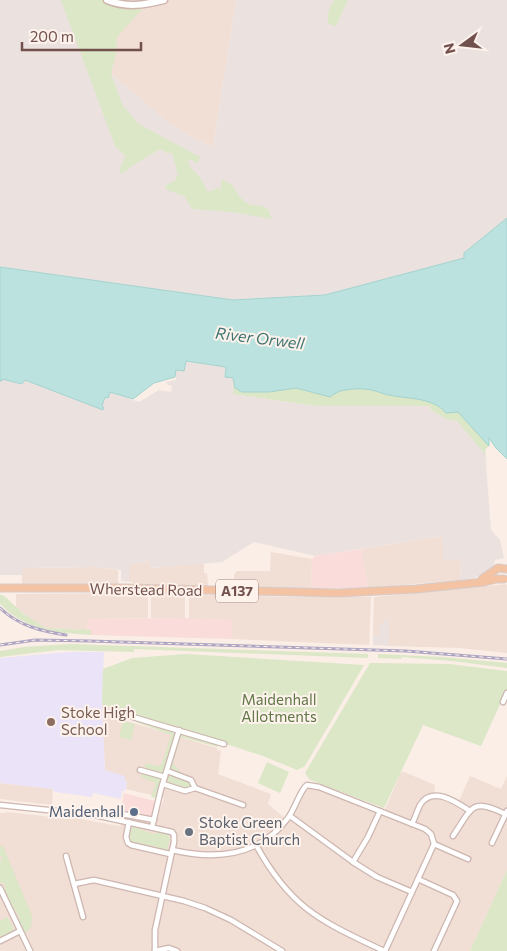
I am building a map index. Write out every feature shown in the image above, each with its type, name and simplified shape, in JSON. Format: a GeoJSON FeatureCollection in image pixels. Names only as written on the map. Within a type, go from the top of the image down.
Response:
{"type":"FeatureCollection","features":[{"type":"Feature","properties":{"kind":"main road"},"geometry":{"type":"LineString","coordinates":[[497,569],[507,569]]}},
{"type":"Feature","properties":{"kind":"main road","name":"Wherstead Road"},"geometry":{"type":"LineString","coordinates":[[472,583],[488,576],[497,569],[499,575],[505,580]]}},
{"type":"Feature","properties":{"kind":"main road","name":"Wherstead Road"},"geometry":{"type":"LineString","coordinates":[[0,588],[125,588],[340,593],[416,589],[496,579],[505,580]]}},
{"type":"Feature","properties":{"kind":"street"},"geometry":{"type":"LineString","coordinates":[[107,0],[121,6],[164,0]]}},
{"type":"Feature","properties":{"kind":"street"},"geometry":{"type":"LineString","coordinates":[[504,702],[507,693]]}},
{"type":"Feature","properties":{"kind":"street"},"geometry":{"type":"LineString","coordinates":[[126,715],[224,744]]}},
{"type":"Feature","properties":{"kind":"street"},"geometry":{"type":"LineString","coordinates":[[152,827],[179,730]]}},
{"type":"Feature","properties":{"kind":"street"},"geometry":{"type":"LineString","coordinates":[[140,770],[165,777]]}},
{"type":"Feature","properties":{"kind":"street"},"geometry":{"type":"LineString","coordinates":[[167,771],[191,780],[195,788]]}},
{"type":"Feature","properties":{"kind":"street"},"geometry":{"type":"LineString","coordinates":[[163,784],[185,791],[195,788],[243,805]]}},
{"type":"Feature","properties":{"kind":"street"},"geometry":{"type":"LineString","coordinates":[[129,822],[126,837],[131,845],[171,852],[215,856],[235,853],[256,845],[277,831],[290,816],[298,803],[303,788],[307,785],[319,787],[425,829],[431,834],[434,844],[384,951],[335,928],[301,905],[278,881],[256,845]]}},
{"type":"Feature","properties":{"kind":"street"},"geometry":{"type":"LineString","coordinates":[[412,824],[421,804],[426,799],[434,796],[442,796],[470,811]]}},
{"type":"Feature","properties":{"kind":"street"},"geometry":{"type":"LineString","coordinates":[[0,809],[0,805],[95,815],[172,832],[174,839],[155,930],[155,951],[169,948],[177,951]]}},
{"type":"Feature","properties":{"kind":"street"},"geometry":{"type":"LineString","coordinates":[[453,836],[472,808],[483,805],[506,812],[492,843]]}},
{"type":"Feature","properties":{"kind":"street"},"geometry":{"type":"LineString","coordinates":[[353,862],[368,837],[380,811]]}},
{"type":"Feature","properties":{"kind":"street"},"geometry":{"type":"LineString","coordinates":[[122,814],[154,820]]}},
{"type":"Feature","properties":{"kind":"street"},"geometry":{"type":"LineString","coordinates":[[290,816],[353,862],[377,876],[412,892]]}},
{"type":"Feature","properties":{"kind":"street"},"geometry":{"type":"LineString","coordinates":[[434,844],[468,859]]}},
{"type":"Feature","properties":{"kind":"street"},"geometry":{"type":"LineString","coordinates":[[66,856],[83,917]]}},
{"type":"Feature","properties":{"kind":"street"},"geometry":{"type":"LineString","coordinates":[[418,879],[453,895],[457,901],[434,951]]}},
{"type":"Feature","properties":{"kind":"street"},"geometry":{"type":"LineString","coordinates":[[74,884],[94,880],[205,908],[231,920],[282,951]]}},
{"type":"Feature","properties":{"kind":"street"},"geometry":{"type":"LineString","coordinates":[[0,888],[2,901],[30,951]]}},
{"type":"Feature","properties":{"kind":"street"},"geometry":{"type":"LineString","coordinates":[[0,941],[20,931]]}},
{"type":"Feature","properties":{"kind":"shaded area"},"geometry":{"type":"Polygon","coordinates":[[[0,0],[119,0],[121,6],[146,5],[117,37],[116,53],[111,74],[174,127],[213,148],[236,0],[507,0],[507,218],[464,253],[464,258],[325,295],[233,300],[0,267],[0,0]]]}},
{"type":"Feature","properties":{"kind":"shaded area"},"geometry":{"type":"Polygon","coordinates":[[[119,0],[236,0],[213,148],[174,127],[111,74],[116,53],[117,37],[145,5],[121,6],[119,0]]]}},
{"type":"Feature","properties":{"kind":"shaded area"},"geometry":{"type":"Polygon","coordinates":[[[185,361],[227,367],[234,378],[234,394],[316,406],[430,406],[458,420],[485,450],[491,530],[500,540],[504,558],[495,560],[493,568],[483,574],[474,578],[460,580],[461,559],[443,560],[442,536],[315,556],[254,542],[222,562],[150,568],[149,561],[130,564],[129,582],[121,581],[121,570],[97,567],[23,568],[22,575],[0,575],[0,381],[2,379],[22,384],[25,380],[103,410],[105,397],[110,392],[139,402],[159,390],[171,392],[172,386],[166,382],[176,380],[176,370],[185,361]]]}},
{"type":"Feature","properties":{"kind":"shaded area"},"geometry":{"type":"Polygon","coordinates":[[[442,536],[461,559],[460,580],[368,588],[361,549],[442,536]]]}},
{"type":"Feature","properties":{"kind":"shaded area"},"geometry":{"type":"Polygon","coordinates":[[[361,549],[368,588],[311,588],[312,559],[315,556],[361,549]]]}},
{"type":"Feature","properties":{"kind":"shaded area"},"geometry":{"type":"Polygon","coordinates":[[[271,552],[312,559],[311,588],[234,587],[234,575],[237,571],[270,571],[271,552]]]}},
{"type":"Feature","properties":{"kind":"shaded area"},"geometry":{"type":"Polygon","coordinates":[[[150,561],[151,568],[204,563],[204,573],[207,573],[208,586],[133,584],[133,582],[129,582],[129,564],[150,561]]]}},
{"type":"Feature","properties":{"kind":"shaded area"},"geometry":{"type":"Polygon","coordinates":[[[97,567],[118,570],[118,584],[22,585],[22,568],[97,567]]]}},
{"type":"Feature","properties":{"kind":"shaded area"},"geometry":{"type":"Polygon","coordinates":[[[506,584],[507,653],[459,648],[389,646],[388,619],[380,635],[373,634],[374,597],[506,584]]]}},
{"type":"Feature","properties":{"kind":"shaded area"},"geometry":{"type":"Polygon","coordinates":[[[148,593],[148,618],[88,619],[87,630],[46,628],[16,607],[16,594],[148,593]]]}},
{"type":"Feature","properties":{"kind":"shaded area"},"geometry":{"type":"Polygon","coordinates":[[[151,593],[185,594],[185,618],[151,618],[151,593]]]}},
{"type":"Feature","properties":{"kind":"shaded area"},"geometry":{"type":"Polygon","coordinates":[[[189,594],[371,597],[369,645],[232,639],[232,620],[189,619],[189,594]]]}},
{"type":"Feature","properties":{"kind":"shaded area"},"geometry":{"type":"Polygon","coordinates":[[[185,618],[232,620],[232,639],[91,635],[91,630],[87,630],[88,619],[185,618]]]}},
{"type":"Feature","properties":{"kind":"shaded area"},"geometry":{"type":"Polygon","coordinates":[[[384,619],[389,619],[389,646],[373,645],[373,634],[379,635],[379,625],[384,624],[384,619]]]}},
{"type":"Feature","properties":{"kind":"shaded area","name":"Stoke High School"},"geometry":{"type":"Polygon","coordinates":[[[69,652],[104,652],[102,704],[105,770],[125,776],[124,780],[127,781],[126,789],[122,791],[121,799],[93,793],[92,797],[55,792],[52,789],[0,783],[0,658],[69,652]]]}},
{"type":"Feature","properties":{"kind":"shaded area"},"geometry":{"type":"Polygon","coordinates":[[[102,704],[124,711],[123,720],[217,748],[217,750],[221,751],[218,774],[271,794],[268,804],[287,820],[307,785],[384,812],[401,772],[435,785],[434,796],[456,802],[460,799],[470,776],[501,789],[507,776],[507,870],[470,951],[0,951],[0,813],[75,818],[119,826],[129,822],[152,827],[163,802],[164,798],[126,789],[127,781],[105,770],[102,704]]]}},
{"type":"Feature","properties":{"kind":"shaded area"},"geometry":{"type":"Polygon","coordinates":[[[0,783],[53,789],[52,805],[0,799],[0,783]]]}},
{"type":"Feature","properties":{"kind":"shaded area"},"geometry":{"type":"Polygon","coordinates":[[[124,793],[158,802],[152,827],[119,819],[124,793]]]}},
{"type":"Feature","properties":{"kind":"green space"},"geometry":{"type":"Polygon","coordinates":[[[61,0],[107,0],[146,5],[117,37],[116,53],[111,74],[122,104],[137,123],[200,157],[196,163],[190,159],[188,161],[201,178],[207,191],[213,191],[216,188],[221,189],[221,180],[223,180],[234,187],[245,202],[267,208],[272,219],[233,212],[192,209],[184,196],[167,190],[165,186],[175,180],[178,175],[172,153],[166,153],[161,149],[124,172],[119,172],[125,156],[115,146],[61,0]]]}},
{"type":"Feature","properties":{"kind":"green space"},"geometry":{"type":"Polygon","coordinates":[[[334,0],[348,0],[336,26],[329,24],[328,18],[329,9],[334,0]]]}},
{"type":"Feature","properties":{"kind":"green space"},"geometry":{"type":"Polygon","coordinates":[[[234,378],[351,380],[454,408],[489,436],[489,446],[485,450],[487,464],[485,454],[457,421],[446,419],[431,410],[430,406],[316,406],[233,394],[234,378]]]}},
{"type":"Feature","properties":{"kind":"green space"},"geometry":{"type":"Polygon","coordinates":[[[0,595],[3,595],[24,614],[46,628],[91,630],[91,635],[54,631],[31,625],[20,620],[0,604],[0,595]]]}},
{"type":"Feature","properties":{"kind":"green space"},"geometry":{"type":"Polygon","coordinates":[[[70,644],[368,654],[368,658],[134,649],[134,652],[58,650],[0,657],[0,651],[24,647],[70,644]]]}},
{"type":"Feature","properties":{"kind":"green space","name":"Maidenhall Allotments"},"geometry":{"type":"Polygon","coordinates":[[[186,654],[364,665],[305,766],[297,770],[263,756],[102,704],[103,669],[132,658],[186,654]]]}},
{"type":"Feature","properties":{"kind":"green space"},"geometry":{"type":"Polygon","coordinates":[[[378,654],[443,657],[507,663],[507,668],[402,657],[401,659],[378,658],[378,654]]]}},
{"type":"Feature","properties":{"kind":"green space"},"geometry":{"type":"Polygon","coordinates":[[[370,663],[449,664],[507,671],[507,689],[481,746],[423,725],[384,808],[310,780],[305,773],[370,663]]]}},
{"type":"Feature","properties":{"kind":"green space"},"geometry":{"type":"Polygon","coordinates":[[[137,719],[174,731],[175,736],[163,774],[145,769],[145,765],[146,763],[159,766],[162,764],[171,735],[136,722],[137,719]]]}},
{"type":"Feature","properties":{"kind":"green space"},"geometry":{"type":"Polygon","coordinates":[[[123,721],[135,724],[131,740],[119,737],[123,721]]]}},
{"type":"Feature","properties":{"kind":"green space"},"geometry":{"type":"Polygon","coordinates":[[[183,733],[218,744],[218,747],[181,737],[173,763],[181,773],[170,768],[179,736],[183,733]]]}},
{"type":"Feature","properties":{"kind":"green space"},"geometry":{"type":"Polygon","coordinates":[[[267,762],[289,772],[280,793],[258,783],[267,762]]]}},
{"type":"Feature","properties":{"kind":"green space"},"geometry":{"type":"Polygon","coordinates":[[[145,772],[162,779],[157,798],[151,797],[156,783],[141,777],[142,773],[145,772]]]}},
{"type":"Feature","properties":{"kind":"green space"},"geometry":{"type":"Polygon","coordinates":[[[167,774],[190,781],[192,786],[187,789],[169,784],[165,779],[167,774]]]}},
{"type":"Feature","properties":{"kind":"green space"},"geometry":{"type":"Polygon","coordinates":[[[134,827],[153,834],[159,832],[168,834],[170,838],[167,850],[131,842],[129,835],[134,827]]]}},
{"type":"Feature","properties":{"kind":"green space"},"geometry":{"type":"Polygon","coordinates":[[[0,846],[3,846],[32,916],[31,927],[24,935],[17,921],[20,919],[14,908],[11,909],[3,890],[5,889],[4,883],[0,883],[2,856],[0,856],[0,846]]]}},
{"type":"Feature","properties":{"kind":"green space"},"geometry":{"type":"Polygon","coordinates":[[[507,870],[507,951],[470,951],[507,870]]]}},
{"type":"Feature","properties":{"kind":"green space"},"geometry":{"type":"Polygon","coordinates":[[[7,917],[14,932],[0,937],[0,921],[7,917]]]}},
{"type":"Feature","properties":{"kind":"water","name":"River Orwell"},"geometry":{"type":"Polygon","coordinates":[[[507,218],[507,459],[489,438],[489,446],[458,412],[446,413],[441,408],[427,401],[361,389],[340,391],[330,397],[296,388],[269,392],[242,392],[235,388],[233,378],[225,377],[226,367],[186,361],[184,371],[176,370],[175,377],[154,383],[133,399],[110,392],[108,398],[105,397],[102,406],[103,410],[25,380],[22,384],[2,379],[0,381],[0,267],[233,300],[325,295],[464,258],[464,253],[507,218]]]}},
{"type":"Feature","properties":{"kind":"railway"},"geometry":{"type":"LineString","coordinates":[[0,608],[15,619],[31,627],[66,635]]}},
{"type":"Feature","properties":{"kind":"railway"},"geometry":{"type":"LineString","coordinates":[[0,645],[35,640],[90,641],[406,651],[507,659]]}},
{"type":"Feature","properties":{"kind":"place","name":"Stoke High School"},"geometry":{"type":"Point","coordinates":[51,722]}},
{"type":"Feature","properties":{"kind":"place","name":"Maidenhall"},"geometry":{"type":"Point","coordinates":[134,812]}},
{"type":"Feature","properties":{"kind":"place","name":"Stoke Green Baptist Church"},"geometry":{"type":"Point","coordinates":[189,832]}}]}
